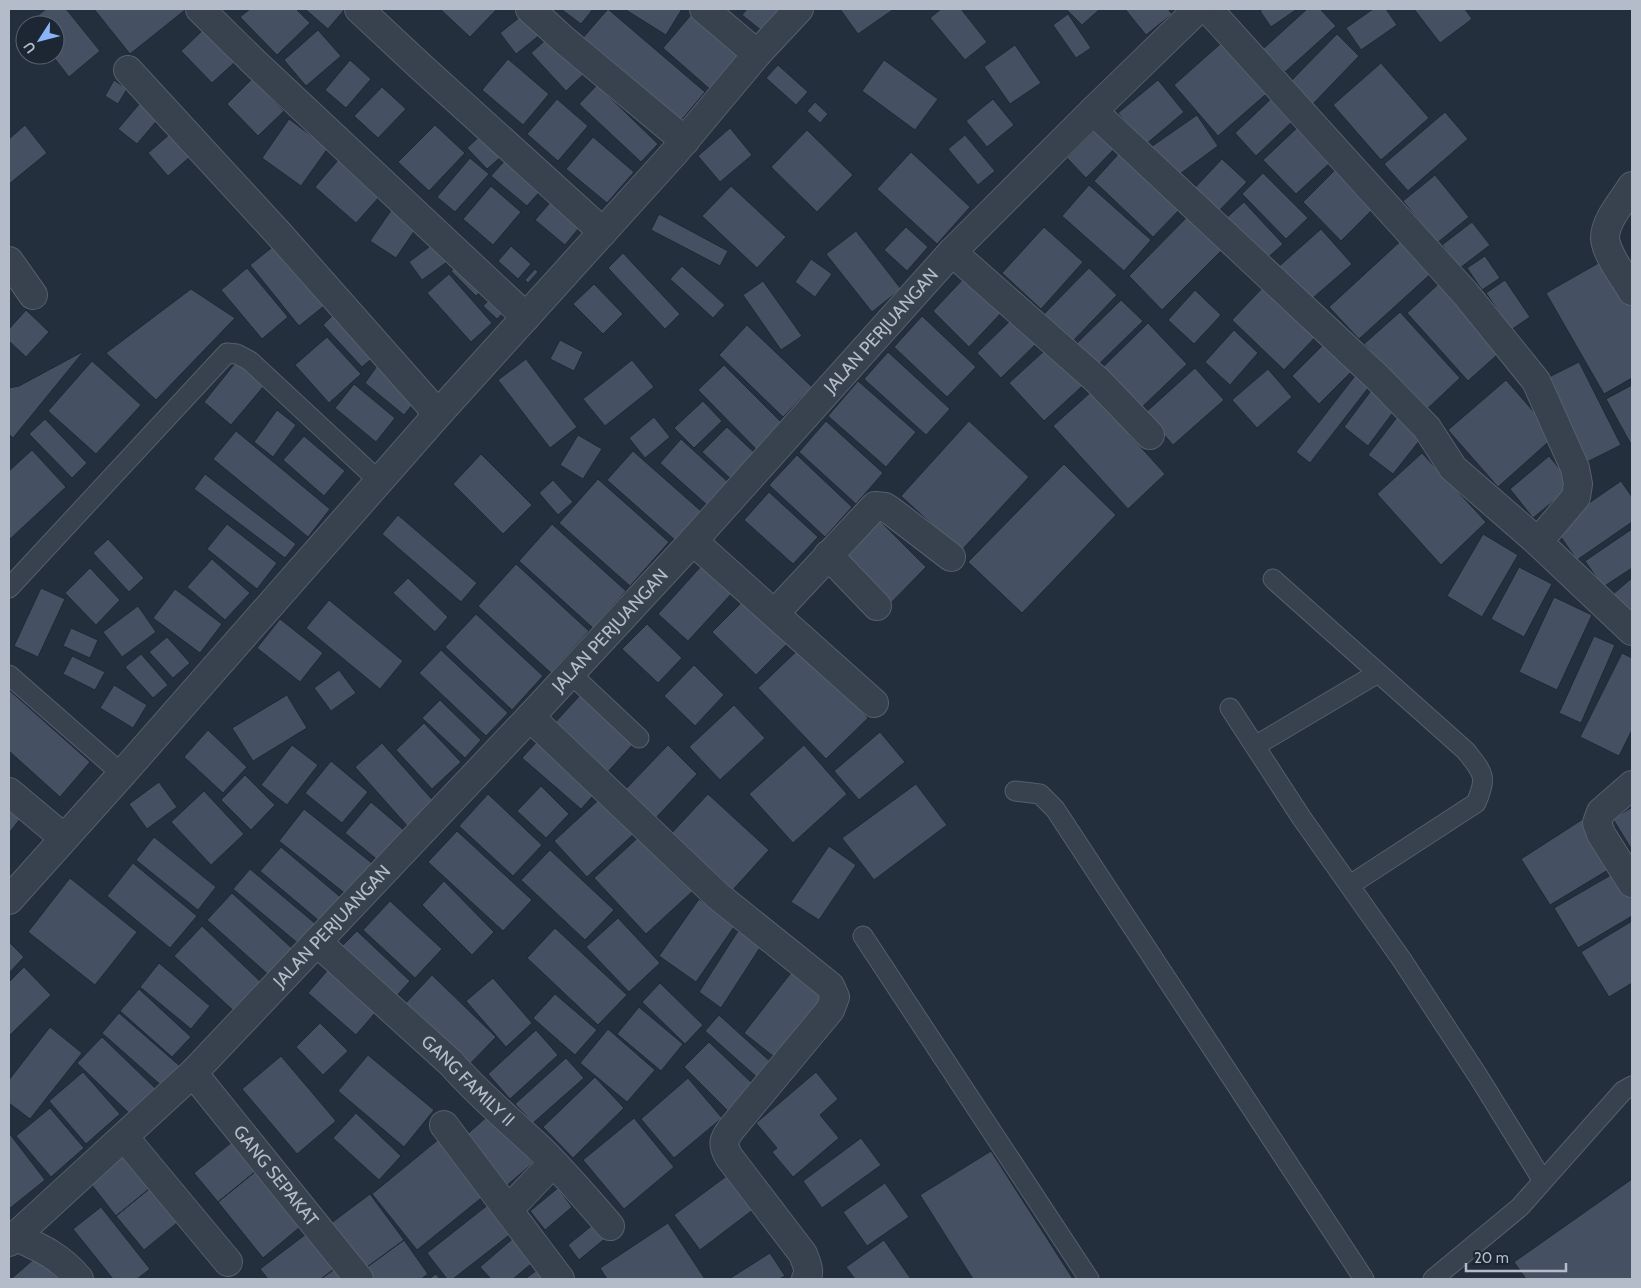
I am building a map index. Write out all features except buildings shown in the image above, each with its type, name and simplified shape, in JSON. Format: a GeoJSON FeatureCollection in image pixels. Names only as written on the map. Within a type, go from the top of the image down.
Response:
{"type":"FeatureCollection","features":[{"type":"Feature","properties":{"kind":"street"},"geometry":{"type":"LineString","coordinates":[[200,9],[526,317]]}},
{"type":"Feature","properties":{"kind":"street"},"geometry":{"type":"LineString","coordinates":[[359,9],[603,232]]}},
{"type":"Feature","properties":{"kind":"street"},"geometry":{"type":"LineString","coordinates":[[530,9],[564,40],[685,141]]}},
{"type":"Feature","properties":{"kind":"street"},"geometry":{"type":"LineString","coordinates":[[704,9],[757,54]]}},
{"type":"Feature","properties":{"kind":"street"},"geometry":{"type":"LineString","coordinates":[[9,900],[438,414],[685,141],[757,54],[799,9]]}},
{"type":"Feature","properties":{"kind":"street","name":"JALAN PERJUANGAN"},"geometry":{"type":"LineString","coordinates":[[11,1239],[193,1073],[694,541],[952,252],[1198,9]]}},
{"type":"Feature","properties":{"kind":"street"},"geometry":{"type":"LineString","coordinates":[[1208,9],[1464,293],[1536,381],[1574,468],[1578,484],[1576,496],[1538,542]]}},
{"type":"Feature","properties":{"kind":"street"},"geometry":{"type":"LineString","coordinates":[[128,70],[284,240],[438,414]]}},
{"type":"Feature","properties":{"kind":"street"},"geometry":{"type":"LineString","coordinates":[[1093,111],[1378,378],[1427,428],[1453,468],[1538,542],[1632,631]]}},
{"type":"Feature","properties":{"kind":"street"},"geometry":{"type":"LineString","coordinates":[[1632,186],[1611,219],[1605,239],[1609,252],[1632,291]]}},
{"type":"Feature","properties":{"kind":"street"},"geometry":{"type":"LineString","coordinates":[[952,252],[1097,380],[1150,435]]}},
{"type":"Feature","properties":{"kind":"street"},"geometry":{"type":"LineString","coordinates":[[9,260],[33,295]]}},
{"type":"Feature","properties":{"kind":"street"},"geometry":{"type":"LineString","coordinates":[[775,613],[875,506],[891,511],[951,557]]}},
{"type":"Feature","properties":{"kind":"street"},"geometry":{"type":"LineString","coordinates":[[694,541],[874,703]]}},
{"type":"Feature","properties":{"kind":"street"},"geometry":{"type":"LineString","coordinates":[[828,556],[877,606]]}},
{"type":"Feature","properties":{"kind":"street"},"geometry":{"type":"LineString","coordinates":[[530,717],[718,896],[830,986],[835,997],[830,1010],[732,1128],[726,1136],[724,1144],[729,1158],[803,1254],[807,1265],[808,1275],[806,1279]]}},
{"type":"Feature","properties":{"kind":"street"},"geometry":{"type":"LineString","coordinates":[[1632,785],[1601,812],[1597,823],[1601,834],[1632,883]]}},
{"type":"Feature","properties":{"kind":"street"},"geometry":{"type":"LineString","coordinates":[[9,792],[64,838]]}},
{"type":"Feature","properties":{"kind":"street","name":"GANG FAMILY II"},"geometry":{"type":"LineString","coordinates":[[317,942],[450,1063],[553,1162],[610,1226]]}},
{"type":"Feature","properties":{"kind":"street","name":"GANG SEPAKAT"},"geometry":{"type":"LineString","coordinates":[[193,1073],[358,1279]]}},
{"type":"Feature","properties":{"kind":"street"},"geometry":{"type":"LineString","coordinates":[[444,1126],[560,1279]]}},
{"type":"Feature","properties":{"kind":"street"},"geometry":{"type":"LineString","coordinates":[[124,1137],[228,1262]]}},
{"type":"Feature","properties":{"kind":"street"},"geometry":{"type":"LineString","coordinates":[[508,1210],[553,1162]]}},
{"type":"Feature","properties":{"kind":"street"},"geometry":{"type":"LineString","coordinates":[[11,1239],[46,1250],[60,1259],[79,1279]]}},
{"type":"Feature","properties":{"kind":"lane"},"geometry":{"type":"LineString","coordinates":[[9,588],[227,353],[236,354],[250,361],[379,481]]}},
{"type":"Feature","properties":{"kind":"lane"},"geometry":{"type":"LineString","coordinates":[[1273,579],[1466,751],[1480,769],[1484,786],[1476,804],[1350,886]]}},
{"type":"Feature","properties":{"kind":"lane"},"geometry":{"type":"LineString","coordinates":[[1255,746],[1378,672]]}},
{"type":"Feature","properties":{"kind":"lane"},"geometry":{"type":"LineString","coordinates":[[570,674],[639,738]]}},
{"type":"Feature","properties":{"kind":"lane"},"geometry":{"type":"LineString","coordinates":[[9,675],[122,774]]}},
{"type":"Feature","properties":{"kind":"lane"},"geometry":{"type":"LineString","coordinates":[[1230,708],[1301,817],[1350,886],[1478,1076],[1543,1180]]}},
{"type":"Feature","properties":{"kind":"lane"},"geometry":{"type":"LineString","coordinates":[[1015,791],[1040,794],[1056,809],[1364,1279]]}},
{"type":"Feature","properties":{"kind":"lane"},"geometry":{"type":"LineString","coordinates":[[863,936],[1089,1279]]}},
{"type":"Feature","properties":{"kind":"lane"},"geometry":{"type":"LineString","coordinates":[[1433,1279],[1520,1208],[1623,1091],[1632,1086]]}}]}
